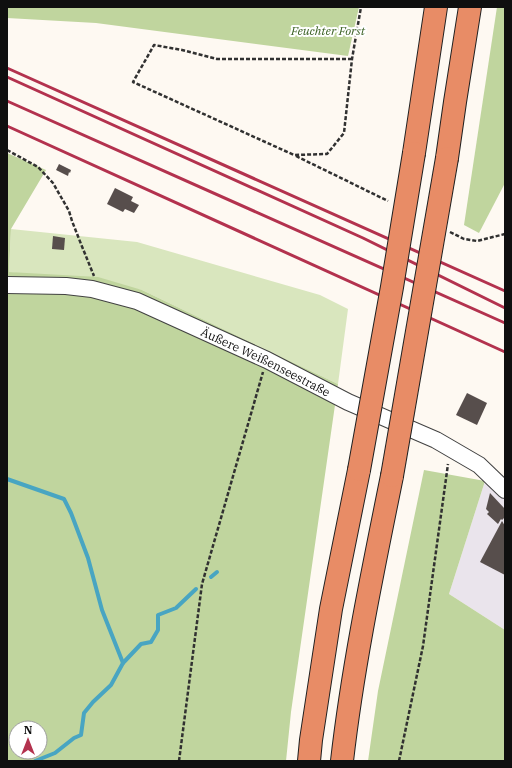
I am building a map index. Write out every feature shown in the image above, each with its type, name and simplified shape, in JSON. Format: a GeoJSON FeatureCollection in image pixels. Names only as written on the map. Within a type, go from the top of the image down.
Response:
{"type":"FeatureCollection","features":[{"type":"Feature","properties":{"kind":"highway"},"geometry":{"type":"LineString","coordinates":[[309,761],[331,609],[359,470],[392,287],[436,7]]}},
{"type":"Feature","properties":{"kind":"highway"},"geometry":{"type":"LineString","coordinates":[[342,761],[344,739],[365,608],[392,476],[447,158],[454,102],[470,7]]}},
{"type":"Feature","properties":{"kind":"street","name":"Äußere Weißenseestraße"},"geometry":{"type":"LineString","coordinates":[[7,285],[66,286],[92,289],[137,301],[267,360],[348,402],[436,440],[479,465],[505,490]]}},
{"type":"Feature","properties":{"kind":"path"},"geometry":{"type":"LineString","coordinates":[[294,155],[327,154],[344,133],[352,59],[361,7]]}},
{"type":"Feature","properties":{"kind":"path"},"geometry":{"type":"LineString","coordinates":[[352,59],[217,59],[154,45],[133,82],[294,155],[388,201]]}},
{"type":"Feature","properties":{"kind":"path"},"geometry":{"type":"LineString","coordinates":[[7,150],[38,167],[52,183],[69,211],[80,244],[95,277],[92,289]]}},
{"type":"Feature","properties":{"kind":"path"},"geometry":{"type":"LineString","coordinates":[[443,228],[464,239],[477,241],[505,234]]}},
{"type":"Feature","properties":{"kind":"path"},"geometry":{"type":"LineString","coordinates":[[179,761],[202,584],[267,360]]}},
{"type":"Feature","properties":{"kind":"path"},"geometry":{"type":"LineString","coordinates":[[399,761],[423,646],[448,465],[457,452]]}},
{"type":"Feature","properties":{"kind":"shaded area"},"geometry":{"type":"Polygon","coordinates":[[[485,481],[505,490],[505,630],[449,594],[485,481]]]}},
{"type":"Feature","properties":{"kind":"green space","name":"Feuchter Forst"},"geometry":{"type":"Polygon","coordinates":[[[7,7],[359,7],[348,56],[96,23],[7,18],[7,7]]]}},
{"type":"Feature","properties":{"kind":"green space"},"geometry":{"type":"Polygon","coordinates":[[[497,7],[505,7],[505,183],[479,233],[464,225],[497,7]]]}},
{"type":"Feature","properties":{"kind":"green space"},"geometry":{"type":"Polygon","coordinates":[[[7,153],[46,170],[11,229],[9,272],[98,277],[142,290],[338,384],[291,712],[286,761],[7,761],[7,153]]]}},
{"type":"Feature","properties":{"kind":"green space"},"geometry":{"type":"Polygon","coordinates":[[[11,229],[137,242],[320,295],[348,309],[338,384],[142,290],[9,272],[11,229]]]}},
{"type":"Feature","properties":{"kind":"green space"},"geometry":{"type":"Polygon","coordinates":[[[424,470],[485,481],[449,594],[505,630],[505,761],[368,761],[378,691],[424,470]]]}},
{"type":"Feature","properties":{"kind":"building"},"geometry":{"type":"Polygon","coordinates":[[[59,164],[71,170],[68,176],[56,170],[59,164]]]}},
{"type":"Feature","properties":{"kind":"building"},"geometry":{"type":"Polygon","coordinates":[[[115,188],[133,197],[131,201],[139,205],[134,213],[125,209],[123,212],[107,204],[115,188]]]}},
{"type":"Feature","properties":{"kind":"building"},"geometry":{"type":"Polygon","coordinates":[[[53,236],[65,238],[64,250],[52,249],[53,236]]]}},
{"type":"Feature","properties":{"kind":"building"},"geometry":{"type":"Polygon","coordinates":[[[467,393],[487,403],[477,425],[456,415],[467,393]]]}},
{"type":"Feature","properties":{"kind":"building"},"geometry":{"type":"Polygon","coordinates":[[[490,493],[505,509],[505,517],[502,520],[501,519],[498,524],[487,514],[489,512],[486,509],[490,493]]]}},
{"type":"Feature","properties":{"kind":"building"},"geometry":{"type":"Polygon","coordinates":[[[502,521],[505,526],[505,575],[480,562],[502,521]]]}},
{"type":"Feature","properties":{"kind":"waterway"},"geometry":{"type":"LineString","coordinates":[[7,479],[64,499],[71,513],[88,558],[102,610],[123,663]]}},
{"type":"Feature","properties":{"kind":"waterway"},"geometry":{"type":"LineString","coordinates":[[211,577],[217,572]]}},
{"type":"Feature","properties":{"kind":"waterway"},"geometry":{"type":"LineString","coordinates":[[35,761],[55,753],[74,738],[81,735],[84,713],[111,685],[123,663],[141,644],[151,642],[158,630],[158,615],[176,608],[196,589]]}},
{"type":"Feature","properties":{"kind":"railway"},"geometry":{"type":"LineString","coordinates":[[7,68],[505,291]]}},
{"type":"Feature","properties":{"kind":"railway"},"geometry":{"type":"LineString","coordinates":[[7,77],[363,238],[505,308]]}},
{"type":"Feature","properties":{"kind":"railway"},"geometry":{"type":"LineString","coordinates":[[7,101],[505,323]]}},
{"type":"Feature","properties":{"kind":"railway"},"geometry":{"type":"LineString","coordinates":[[7,126],[505,352]]}}]}
